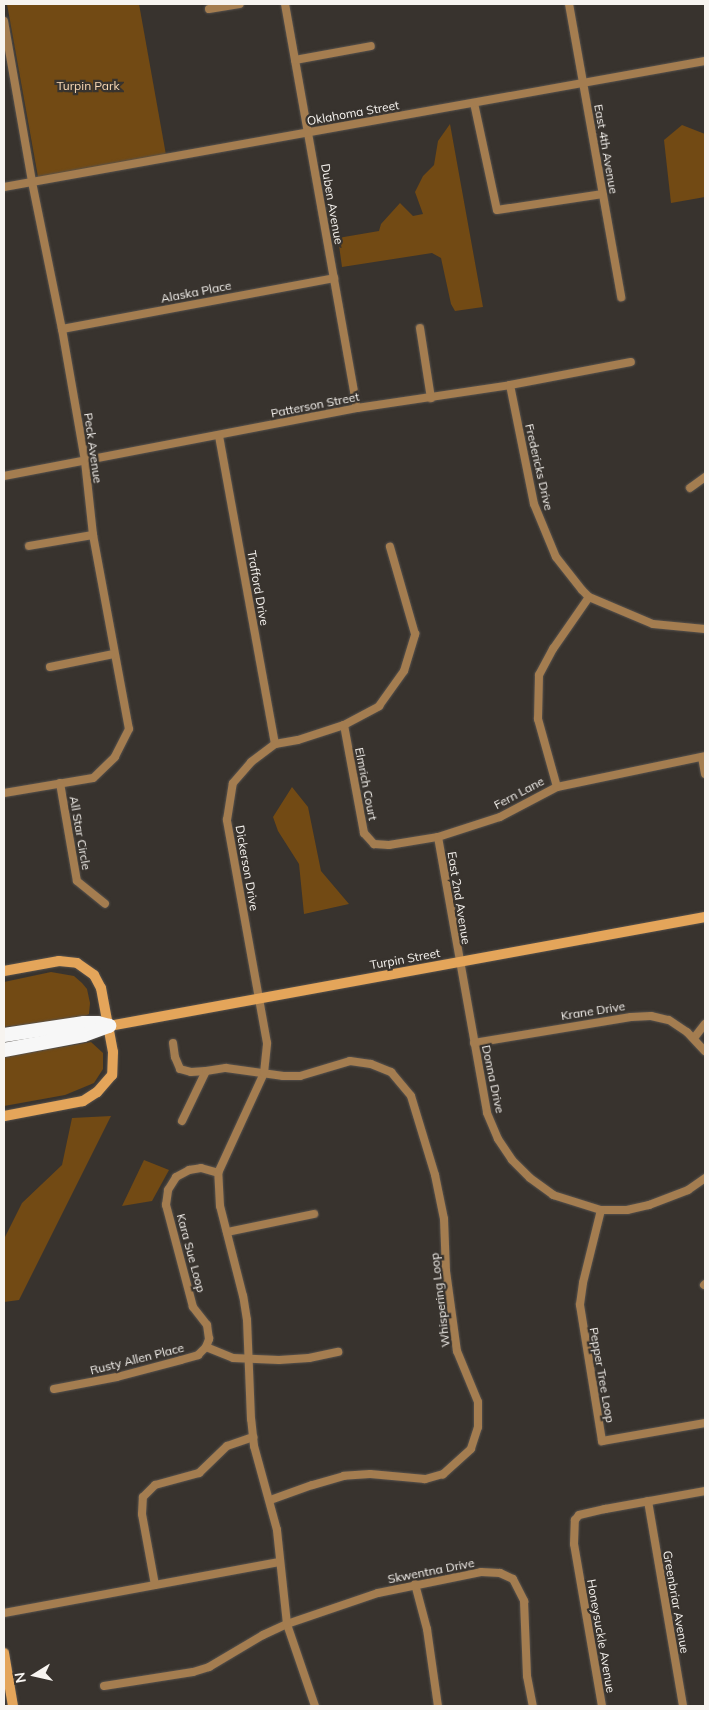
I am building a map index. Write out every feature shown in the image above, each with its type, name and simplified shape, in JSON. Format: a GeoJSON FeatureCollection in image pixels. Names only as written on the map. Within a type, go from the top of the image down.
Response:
{"type":"FeatureCollection","features":[{"type":"Feature","properties":{"kind":"highway"},"geometry":{"type":"LineString","coordinates":[[4,1035],[84,1023],[98,1023],[109,1026]]}},
{"type":"Feature","properties":{"kind":"highway"},"geometry":{"type":"LineString","coordinates":[[4,1050],[84,1035],[109,1026]]}},
{"type":"Feature","properties":{"kind":"street"},"geometry":{"type":"LineString","coordinates":[[209,10],[240,4]]}},
{"type":"Feature","properties":{"kind":"street","name":"Duben Avenue"},"geometry":{"type":"LineString","coordinates":[[285,4],[357,408]]}},
{"type":"Feature","properties":{"kind":"street","name":"East 4th Avenue"},"geometry":{"type":"LineString","coordinates":[[569,4],[621,298]]}},
{"type":"Feature","properties":{"kind":"street","name":"Peck Avenue"},"geometry":{"type":"LineString","coordinates":[[4,21],[32,182],[62,329],[85,461],[93,535],[129,729],[115,757],[92,778],[4,793]]}},
{"type":"Feature","properties":{"kind":"street"},"geometry":{"type":"LineString","coordinates":[[295,60],[371,46]]}},
{"type":"Feature","properties":{"kind":"street","name":"Oklahoma Street"},"geometry":{"type":"LineString","coordinates":[[4,187],[705,61]]}},
{"type":"Feature","properties":{"kind":"street"},"geometry":{"type":"LineString","coordinates":[[474,103],[497,210],[602,194]]}},
{"type":"Feature","properties":{"kind":"street","name":"Alaska Place"},"geometry":{"type":"LineString","coordinates":[[62,329],[334,278]]}},
{"type":"Feature","properties":{"kind":"street"},"geometry":{"type":"LineString","coordinates":[[420,328],[431,398]]}},
{"type":"Feature","properties":{"kind":"street","name":"Patterson Street"},"geometry":{"type":"LineString","coordinates":[[4,476],[357,408],[510,385],[631,362]]}},
{"type":"Feature","properties":{"kind":"street","name":"Fredericks Drive"},"geometry":{"type":"LineString","coordinates":[[510,385],[534,504],[546,538],[556,557],[589,598],[653,624],[705,629]]}},
{"type":"Feature","properties":{"kind":"street","name":"Trafford Drive"},"geometry":{"type":"LineString","coordinates":[[219,436],[275,744]]}},
{"type":"Feature","properties":{"kind":"street"},"geometry":{"type":"LineString","coordinates":[[690,488],[705,477]]}},
{"type":"Feature","properties":{"kind":"street"},"geometry":{"type":"LineString","coordinates":[[29,546],[93,535]]}},
{"type":"Feature","properties":{"kind":"street","name":"Dickerson Drive"},"geometry":{"type":"LineString","coordinates":[[218,1173],[264,1073],[267,1043],[228,820],[233,782],[251,762],[275,744],[298,740],[344,725],[380,706],[404,671],[415,634],[402,581],[390,546]]}},
{"type":"Feature","properties":{"kind":"street"},"geometry":{"type":"LineString","coordinates":[[557,787],[538,719],[539,675],[553,649],[589,598]]}},
{"type":"Feature","properties":{"kind":"street"},"geometry":{"type":"LineString","coordinates":[[50,667],[114,654]]}},
{"type":"Feature","properties":{"kind":"street","name":"Elmrich Court"},"geometry":{"type":"LineString","coordinates":[[344,725],[364,833],[374,844]]}},
{"type":"Feature","properties":{"kind":"street"},"geometry":{"type":"LineString","coordinates":[[704,757],[705,774]]}},
{"type":"Feature","properties":{"kind":"street","name":"Fern Lane"},"geometry":{"type":"LineString","coordinates":[[374,844],[389,845],[438,837],[500,817],[557,787],[704,757]]}},
{"type":"Feature","properties":{"kind":"street","name":"All Star Circle"},"geometry":{"type":"LineString","coordinates":[[60,783],[77,881],[105,904]]}},
{"type":"Feature","properties":{"kind":"street","name":"East 2nd Avenue"},"geometry":{"type":"LineString","coordinates":[[438,837],[459,963]]}},
{"type":"Feature","properties":{"kind":"street","name":"Turpin Street"},"geometry":{"type":"LineString","coordinates":[[109,1026],[259,997],[459,963],[705,917]]}},
{"type":"Feature","properties":{"kind":"street"},"geometry":{"type":"LineString","coordinates":[[4,971],[59,961],[77,963],[94,975],[102,988],[113,1052],[112,1075],[97,1092],[82,1101],[4,1116]]}},
{"type":"Feature","properties":{"kind":"street","name":"Donna Drive"},"geometry":{"type":"LineString","coordinates":[[459,963],[487,1113],[498,1139],[512,1160],[530,1178],[553,1195],[601,1210],[627,1210],[649,1206],[688,1190],[705,1178]]}},
{"type":"Feature","properties":{"kind":"street","name":"Krane Drive"},"geometry":{"type":"LineString","coordinates":[[474,1043],[631,1016],[651,1016],[669,1020],[694,1038],[705,1051]]}},
{"type":"Feature","properties":{"kind":"street"},"geometry":{"type":"LineString","coordinates":[[694,1038],[705,1024]]}},
{"type":"Feature","properties":{"kind":"street","name":"Whispering Loop"},"geometry":{"type":"LineString","coordinates":[[172,1043],[180,1069],[191,1072],[226,1068],[300,1076],[350,1062],[371,1064],[391,1072],[411,1096],[435,1176],[444,1219],[446,1271],[457,1351],[478,1402],[478,1427],[470,1449],[443,1474],[425,1479],[370,1474],[344,1476],[312,1484],[270,1500]]}},
{"type":"Feature","properties":{"kind":"street"},"geometry":{"type":"LineString","coordinates":[[182,1121],[206,1071]]}},
{"type":"Feature","properties":{"kind":"street","name":"Kara Sue Loop"},"geometry":{"type":"LineString","coordinates":[[206,1347],[208,1339],[207,1325],[193,1307],[166,1205],[168,1190],[176,1178],[189,1170],[195,1169],[218,1173]]}},
{"type":"Feature","properties":{"kind":"street"},"geometry":{"type":"LineString","coordinates":[[218,1173],[220,1206],[243,1296],[250,1359],[253,1437],[277,1530],[287,1624],[315,1706]]}},
{"type":"Feature","properties":{"kind":"street","name":"Pepper Tree Loop"},"geometry":{"type":"LineString","coordinates":[[601,1210],[583,1283],[580,1305],[602,1441],[705,1423]]}},
{"type":"Feature","properties":{"kind":"street"},"geometry":{"type":"LineString","coordinates":[[226,1232],[314,1214]]}},
{"type":"Feature","properties":{"kind":"street"},"geometry":{"type":"LineString","coordinates":[[206,1347],[233,1358],[250,1359],[309,1358],[338,1352]]}},
{"type":"Feature","properties":{"kind":"street","name":"Rusty Allen Place"},"geometry":{"type":"LineString","coordinates":[[54,1389],[117,1377],[181,1360],[198,1355],[206,1347]]}},
{"type":"Feature","properties":{"kind":"street"},"geometry":{"type":"LineString","coordinates":[[155,1585],[142,1514],[143,1497],[155,1485],[199,1473],[227,1446],[253,1437]]}},
{"type":"Feature","properties":{"kind":"street"},"geometry":{"type":"LineString","coordinates":[[648,1501],[705,1491]]}},
{"type":"Feature","properties":{"kind":"street","name":"Honeysuckle Avenue"},"geometry":{"type":"LineString","coordinates":[[602,1706],[578,1570],[575,1520],[579,1515],[648,1501]]}},
{"type":"Feature","properties":{"kind":"street","name":"Greenbriar Avenue"},"geometry":{"type":"LineString","coordinates":[[648,1501],[683,1706]]}},
{"type":"Feature","properties":{"kind":"street"},"geometry":{"type":"LineString","coordinates":[[4,1613],[279,1562]]}},
{"type":"Feature","properties":{"kind":"street","name":"Skwentna Drive"},"geometry":{"type":"LineString","coordinates":[[104,1686],[193,1672],[209,1667],[263,1635],[287,1624],[378,1593],[481,1572],[500,1572],[513,1579],[524,1601],[527,1676],[533,1706]]}},
{"type":"Feature","properties":{"kind":"street"},"geometry":{"type":"LineString","coordinates":[[415,1584],[427,1629],[438,1706]]}},
{"type":"Feature","properties":{"kind":"street"},"geometry":{"type":"LineString","coordinates":[[4,1653],[13,1706]]}},
{"type":"Feature","properties":{"kind":"green space","name":"Turpin Park"},"geometry":{"type":"Polygon","coordinates":[[[7,4],[139,4],[166,155],[38,177],[7,4]]]}},
{"type":"Feature","properties":{"kind":"green space"},"geometry":{"type":"Polygon","coordinates":[[[450,124],[483,307],[455,311],[451,304],[441,258],[432,253],[342,267],[338,238],[379,231],[381,224],[400,203],[413,216],[423,214],[415,192],[423,176],[434,165],[438,141],[450,124]]]}},
{"type":"Feature","properties":{"kind":"green space"},"geometry":{"type":"Polygon","coordinates":[[[682,125],[705,134],[705,197],[671,203],[664,140],[682,125]]]}},
{"type":"Feature","properties":{"kind":"green space"},"geometry":{"type":"Polygon","coordinates":[[[292,787],[308,807],[321,871],[349,904],[304,914],[299,864],[278,831],[273,817],[292,787]]]}},
{"type":"Feature","properties":{"kind":"green space"},"geometry":{"type":"Polygon","coordinates":[[[51,972],[74,976],[82,983],[87,989],[90,1003],[89,1014],[81,1018],[4,1027],[4,982],[51,972]]]}},
{"type":"Feature","properties":{"kind":"green space"},"geometry":{"type":"Polygon","coordinates":[[[91,1042],[103,1053],[103,1069],[94,1083],[65,1095],[4,1106],[4,1057],[91,1042]]]}},
{"type":"Feature","properties":{"kind":"green space"},"geometry":{"type":"Polygon","coordinates":[[[111,1116],[19,1300],[4,1302],[4,1239],[22,1203],[62,1165],[72,1118],[111,1116]]]}},
{"type":"Feature","properties":{"kind":"green space"},"geometry":{"type":"Polygon","coordinates":[[[144,1160],[169,1170],[152,1201],[122,1206],[144,1160]]]}}]}
